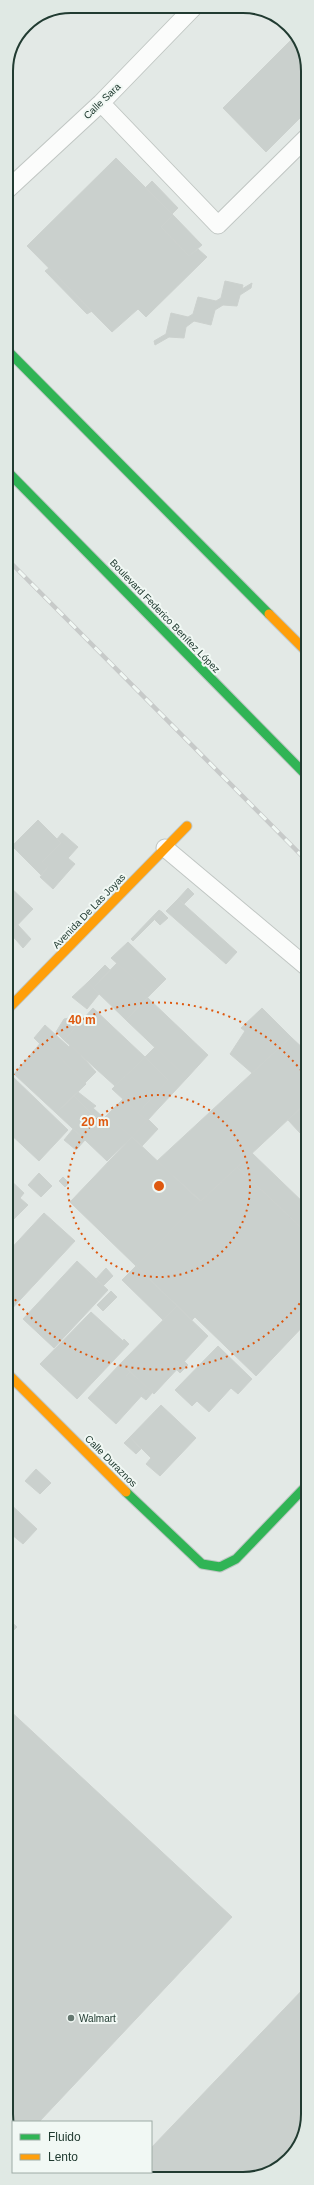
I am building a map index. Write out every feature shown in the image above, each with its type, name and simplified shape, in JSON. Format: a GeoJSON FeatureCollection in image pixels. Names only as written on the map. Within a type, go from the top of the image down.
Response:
{"type":"FeatureCollection","features":[{"type":"Feature","properties":{"kind":"main road"},"geometry":{"type":"LineString","coordinates":[[13,356],[301,646]]}},
{"type":"Feature","properties":{"kind":"main road","name":"Boulevard Federico Benítez López"},"geometry":{"type":"LineString","coordinates":[[13,477],[301,770]]}},
{"type":"Feature","properties":{"kind":"main road","name":"Avenida De Las Joyas"},"geometry":{"type":"LineString","coordinates":[[13,1004],[188,826]]}},
{"type":"Feature","properties":{"kind":"main road","name":"Calle Duraznos"},"geometry":{"type":"LineString","coordinates":[[13,1379],[127,1494],[202,1564],[220,1567],[236,1560],[301,1491]]}},
{"type":"Feature","properties":{"kind":"lane","name":"Calle Sara"},"geometry":{"type":"LineString","coordinates":[[13,185],[101,103],[188,13]]}},
{"type":"Feature","properties":{"kind":"lane"},"geometry":{"type":"LineString","coordinates":[[101,103],[218,225],[301,143]]}},
{"type":"Feature","properties":{"kind":"lane"},"geometry":{"type":"LineString","coordinates":[[165,848],[301,962]]}},
{"type":"Feature","properties":{"kind":"building"},"geometry":{"type":"Polygon","coordinates":[[[291,40],[297,49],[301,67],[301,117],[266,152],[223,108],[291,40]]]}},
{"type":"Feature","properties":{"kind":"building"},"geometry":{"type":"Polygon","coordinates":[[[116,158],[173,215],[161,227],[189,256],[198,249],[207,257],[146,317],[138,309],[112,332],[27,246],[116,158]]]}},
{"type":"Feature","properties":{"kind":"building"},"geometry":{"type":"Polygon","coordinates":[[[152,181],[178,208],[172,214],[145,188],[152,181]]]}},
{"type":"Feature","properties":{"kind":"building"},"geometry":{"type":"Polygon","coordinates":[[[173,215],[202,245],[189,256],[161,227],[173,215]]]}},
{"type":"Feature","properties":{"kind":"building"},"geometry":{"type":"Polygon","coordinates":[[[49,268],[92,311],[87,314],[45,271],[49,268]]]}},
{"type":"Feature","properties":{"kind":"building"},"geometry":{"type":"Polygon","coordinates":[[[225,281],[243,285],[242,289],[252,283],[251,288],[240,295],[237,306],[223,305],[215,310],[211,325],[194,321],[186,327],[184,338],[169,337],[155,345],[154,341],[166,334],[171,313],[188,317],[193,314],[198,297],[216,301],[221,298],[225,281]]]}},
{"type":"Feature","properties":{"kind":"building"},"geometry":{"type":"Polygon","coordinates":[[[38,820],[61,843],[42,862],[48,867],[41,875],[13,847],[13,845],[38,820]]]}},
{"type":"Feature","properties":{"kind":"building"},"geometry":{"type":"Polygon","coordinates":[[[62,833],[78,847],[68,858],[75,864],[53,889],[40,877],[48,867],[42,862],[61,843],[57,839],[62,833]]]}},
{"type":"Feature","properties":{"kind":"building"},"geometry":{"type":"Polygon","coordinates":[[[188,888],[194,894],[184,904],[178,899],[188,888]]]}},
{"type":"Feature","properties":{"kind":"building"},"geometry":{"type":"Polygon","coordinates":[[[13,890],[33,909],[13,930],[13,890]]]}},
{"type":"Feature","properties":{"kind":"building"},"geometry":{"type":"Polygon","coordinates":[[[178,899],[237,952],[226,964],[166,911],[178,899]]]}},
{"type":"Feature","properties":{"kind":"building"},"geometry":{"type":"Polygon","coordinates":[[[159,910],[162,912],[133,941],[131,939],[159,910]]]}},
{"type":"Feature","properties":{"kind":"building"},"geometry":{"type":"Polygon","coordinates":[[[162,912],[168,918],[160,925],[154,919],[162,912]]]}},
{"type":"Feature","properties":{"kind":"building"},"geometry":{"type":"Polygon","coordinates":[[[18,925],[31,939],[23,948],[13,936],[13,930],[18,925]]]}},
{"type":"Feature","properties":{"kind":"building"},"geometry":{"type":"Polygon","coordinates":[[[128,942],[166,979],[151,994],[111,958],[128,942]]]}},
{"type":"Feature","properties":{"kind":"building"},"geometry":{"type":"Polygon","coordinates":[[[117,963],[151,994],[126,1020],[93,988],[117,963]]]}},
{"type":"Feature","properties":{"kind":"building"},"geometry":{"type":"Polygon","coordinates":[[[105,965],[110,970],[93,988],[88,982],[105,965]]]}},
{"type":"Feature","properties":{"kind":"building"},"geometry":{"type":"Polygon","coordinates":[[[88,982],[99,994],[87,1009],[72,997],[88,982]]]}},
{"type":"Feature","properties":{"kind":"building"},"geometry":{"type":"Polygon","coordinates":[[[148,998],[208,1055],[187,1078],[126,1020],[148,998]]]}},
{"type":"Feature","properties":{"kind":"building"},"geometry":{"type":"Polygon","coordinates":[[[93,1008],[145,1057],[115,1086],[64,1040],[93,1008]]]}},
{"type":"Feature","properties":{"kind":"building"},"geometry":{"type":"Polygon","coordinates":[[[262,1008],[291,1037],[252,1073],[230,1054],[245,1031],[241,1028],[262,1008]]]}},
{"type":"Feature","properties":{"kind":"building"},"geometry":{"type":"Polygon","coordinates":[[[69,1018],[82,1020],[64,1040],[56,1032],[64,1019],[69,1018]]]}},
{"type":"Feature","properties":{"kind":"building"},"geometry":{"type":"Polygon","coordinates":[[[45,1025],[69,1047],[70,1045],[77,1051],[96,1072],[85,1083],[43,1040],[40,1044],[34,1038],[45,1025]]]}},
{"type":"Feature","properties":{"kind":"building"},"geometry":{"type":"Polygon","coordinates":[[[291,1037],[301,1046],[301,1108],[201,1201],[157,1161],[291,1037]]]}},
{"type":"Feature","properties":{"kind":"building"},"geometry":{"type":"Polygon","coordinates":[[[43,1040],[86,1084],[56,1113],[14,1074],[43,1040]]]}},
{"type":"Feature","properties":{"kind":"building"},"geometry":{"type":"Polygon","coordinates":[[[155,1047],[187,1078],[158,1109],[149,1101],[168,1080],[145,1057],[155,1047]]]}},
{"type":"Feature","properties":{"kind":"building"},"geometry":{"type":"Polygon","coordinates":[[[145,1057],[168,1080],[138,1113],[112,1089],[145,1057]]]}},
{"type":"Feature","properties":{"kind":"building"},"geometry":{"type":"Polygon","coordinates":[[[13,1077],[68,1130],[39,1161],[13,1137],[13,1077]]]}},
{"type":"Feature","properties":{"kind":"building"},"geometry":{"type":"Polygon","coordinates":[[[78,1092],[96,1106],[93,1108],[104,1118],[100,1122],[74,1096],[78,1092]]]}},
{"type":"Feature","properties":{"kind":"building"},"geometry":{"type":"Polygon","coordinates":[[[74,1096],[102,1124],[85,1140],[56,1113],[74,1096]]]}},
{"type":"Feature","properties":{"kind":"building"},"geometry":{"type":"Polygon","coordinates":[[[123,1099],[147,1121],[132,1137],[106,1116],[123,1099]]]}},
{"type":"Feature","properties":{"kind":"building"},"geometry":{"type":"Polygon","coordinates":[[[149,1101],[158,1109],[147,1121],[138,1113],[149,1101]]]}},
{"type":"Feature","properties":{"kind":"building"},"geometry":{"type":"Polygon","coordinates":[[[301,1108],[300,1133],[288,1120],[301,1108]]]}},
{"type":"Feature","properties":{"kind":"building"},"geometry":{"type":"Polygon","coordinates":[[[106,1116],[132,1137],[107,1161],[85,1140],[102,1124],[100,1122],[106,1116]]]}},
{"type":"Feature","properties":{"kind":"building"},"geometry":{"type":"Polygon","coordinates":[[[148,1119],[158,1129],[142,1146],[132,1137],[148,1119]]]}},
{"type":"Feature","properties":{"kind":"building"},"geometry":{"type":"Polygon","coordinates":[[[73,1129],[85,1140],[76,1150],[64,1140],[73,1129]]]}},
{"type":"Feature","properties":{"kind":"building"},"geometry":{"type":"Polygon","coordinates":[[[132,1137],[200,1201],[136,1266],[70,1202],[132,1137]]]}},
{"type":"Feature","properties":{"kind":"building"},"geometry":{"type":"Polygon","coordinates":[[[252,1153],[301,1200],[301,1227],[237,1167],[252,1153]]]}},
{"type":"Feature","properties":{"kind":"building"},"geometry":{"type":"Polygon","coordinates":[[[237,1167],[301,1227],[301,1328],[256,1376],[195,1317],[192,1320],[136,1266],[200,1201],[237,1167]]]}},
{"type":"Feature","properties":{"kind":"building"},"geometry":{"type":"Polygon","coordinates":[[[39,1173],[52,1186],[41,1197],[28,1185],[39,1173]]]}},
{"type":"Feature","properties":{"kind":"building"},"geometry":{"type":"Polygon","coordinates":[[[63,1177],[69,1183],[65,1187],[59,1181],[63,1177]]]}},
{"type":"Feature","properties":{"kind":"building"},"geometry":{"type":"Polygon","coordinates":[[[13,1183],[24,1193],[20,1198],[28,1205],[13,1220],[13,1183]]]}},
{"type":"Feature","properties":{"kind":"building"},"geometry":{"type":"Polygon","coordinates":[[[44,1213],[75,1241],[13,1308],[13,1246],[44,1213]]]}},
{"type":"Feature","properties":{"kind":"building"},"geometry":{"type":"Polygon","coordinates":[[[77,1261],[108,1290],[54,1348],[23,1319],[77,1261]]]}},
{"type":"Feature","properties":{"kind":"building"},"geometry":{"type":"Polygon","coordinates":[[[136,1266],[177,1306],[163,1320],[122,1280],[136,1266]]]}},
{"type":"Feature","properties":{"kind":"building"},"geometry":{"type":"Polygon","coordinates":[[[106,1268],[113,1276],[103,1286],[96,1279],[106,1268]]]}},
{"type":"Feature","properties":{"kind":"building"},"geometry":{"type":"Polygon","coordinates":[[[111,1291],[117,1297],[103,1311],[97,1305],[111,1291]]]}},
{"type":"Feature","properties":{"kind":"building"},"geometry":{"type":"Polygon","coordinates":[[[177,1306],[208,1336],[154,1394],[121,1363],[177,1306]]]}},
{"type":"Feature","properties":{"kind":"building"},"geometry":{"type":"Polygon","coordinates":[[[91,1312],[123,1341],[124,1339],[129,1344],[77,1399],[40,1364],[91,1312]]]}},
{"type":"Feature","properties":{"kind":"building"},"geometry":{"type":"Polygon","coordinates":[[[218,1346],[252,1379],[238,1394],[231,1388],[209,1412],[197,1401],[192,1406],[175,1390],[218,1346]]]}},
{"type":"Feature","properties":{"kind":"building"},"geometry":{"type":"Polygon","coordinates":[[[184,1361],[188,1365],[180,1373],[177,1370],[184,1361]]]}},
{"type":"Feature","properties":{"kind":"building"},"geometry":{"type":"Polygon","coordinates":[[[121,1363],[130,1372],[126,1376],[145,1392],[116,1424],[88,1398],[121,1363]]]}},
{"type":"Feature","properties":{"kind":"building"},"geometry":{"type":"Polygon","coordinates":[[[130,1372],[153,1392],[146,1400],[141,1396],[145,1392],[126,1376],[130,1372]]]}},
{"type":"Feature","properties":{"kind":"building"},"geometry":{"type":"Polygon","coordinates":[[[161,1405],[196,1438],[160,1476],[146,1464],[151,1458],[130,1437],[161,1405]]]}},
{"type":"Feature","properties":{"kind":"building"},"geometry":{"type":"Polygon","coordinates":[[[130,1437],[141,1449],[136,1454],[124,1443],[130,1437]]]}},
{"type":"Feature","properties":{"kind":"building"},"geometry":{"type":"Polygon","coordinates":[[[36,1469],[51,1483],[40,1494],[25,1481],[36,1469]]]}},
{"type":"Feature","properties":{"kind":"building"},"geometry":{"type":"Polygon","coordinates":[[[13,1507],[37,1529],[23,1544],[13,1536],[13,1507]]]}},
{"type":"Feature","properties":{"kind":"building"},"geometry":{"type":"Polygon","coordinates":[[[13,1623],[17,1627],[13,1631],[13,1623]]]}},
{"type":"Feature","properties":{"kind":"building","name":"Walmart"},"geometry":{"type":"Polygon","coordinates":[[[13,1714],[232,1917],[40,2121],[13,2121],[13,1714]]]}},
{"type":"Feature","properties":{"kind":"building"},"geometry":{"type":"Polygon","coordinates":[[[301,1991],[300,2126],[297,2136],[284,2155],[265,2168],[255,2171],[152,2172],[152,2147],[301,1991]]]}},
{"type":"Feature","properties":{"kind":"railway"},"geometry":{"type":"LineString","coordinates":[[13,565],[301,855]]}},
{"type":"Feature","properties":{"kind":"traffic: fast"},"geometry":{"type":"LineString","coordinates":[[13,356],[269,614]]}},
{"type":"Feature","properties":{"kind":"traffic: fast"},"geometry":{"type":"LineString","coordinates":[[13,477],[301,770]]}},
{"type":"Feature","properties":{"kind":"traffic: fast"},"geometry":{"type":"LineString","coordinates":[[126,1492],[202,1564],[220,1567],[236,1559],[301,1491]]}},
{"type":"Feature","properties":{"kind":"traffic: slow"},"geometry":{"type":"LineString","coordinates":[[269,614],[301,646]]}},
{"type":"Feature","properties":{"kind":"traffic: slow"},"geometry":{"type":"LineString","coordinates":[[13,1004],[187,826]]}},
{"type":"Feature","properties":{"kind":"traffic: slow"},"geometry":{"type":"LineString","coordinates":[[13,1379],[126,1492]]}},
{"type":"Feature","properties":{"kind":"place","name":"Walmart"},"geometry":{"type":"Point","coordinates":[71,2018]}}]}
